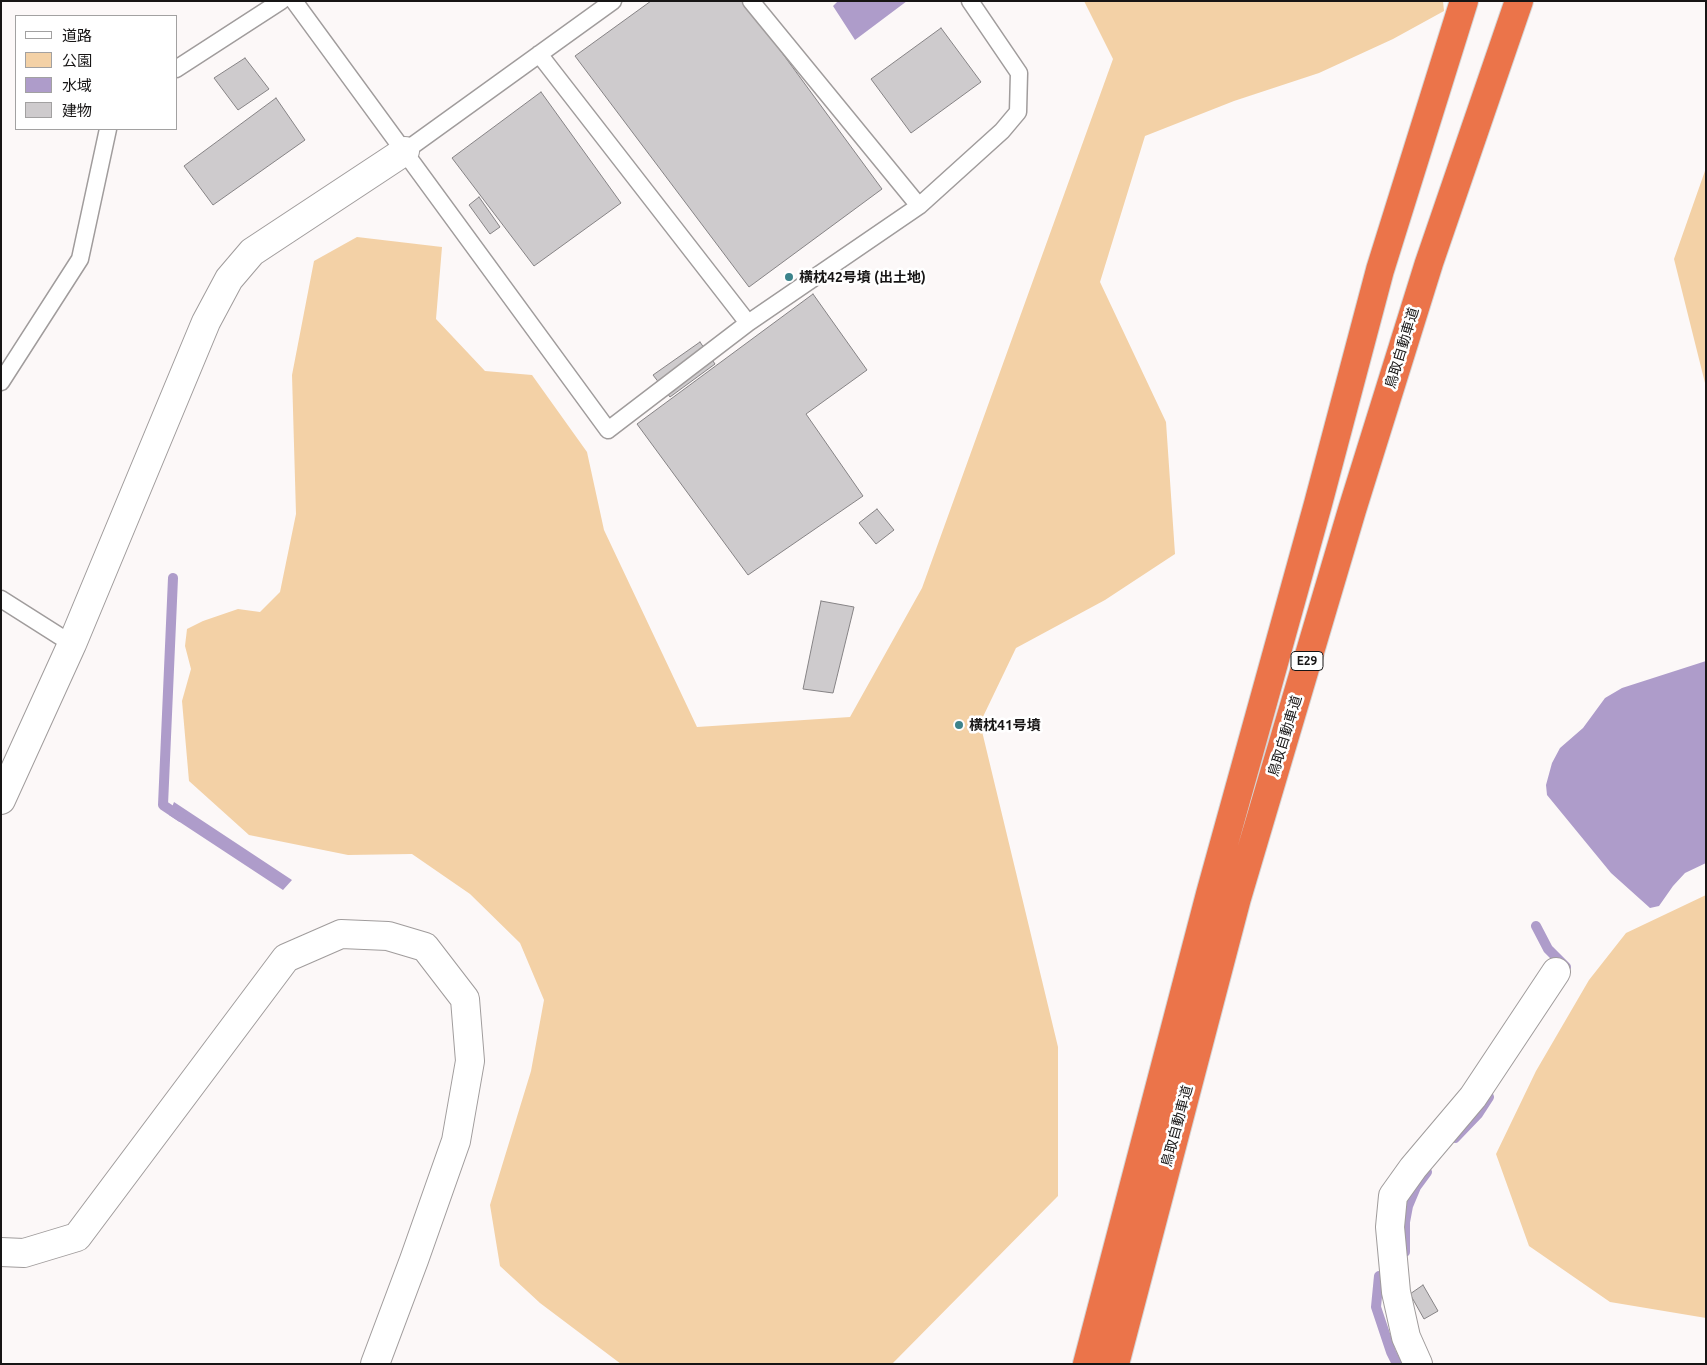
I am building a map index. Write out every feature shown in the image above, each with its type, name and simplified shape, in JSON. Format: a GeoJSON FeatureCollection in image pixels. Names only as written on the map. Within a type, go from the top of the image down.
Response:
{"type":"FeatureCollection","features":[{"type":"Feature","properties":{"kind":"highway","name":"鳥取自動車道"},"geometry":{"type":"LineString","coordinates":[[1115,1364],[1110,1326],[1210,894],[1318,504],[1380,270],[1464,1]]}},
{"type":"Feature","properties":{"kind":"highway","name":"鳥取自動車道"},"geometry":{"type":"LineString","coordinates":[[1087,1364],[1110,1326],[1349,520],[1429,263],[1519,1]]}},
{"type":"Feature","properties":{"kind":"street"},"geometry":{"type":"LineString","coordinates":[[1,800],[72,644],[206,322],[229,279],[252,252],[405,152]]}},
{"type":"Feature","properties":{"kind":"street"},"geometry":{"type":"LineString","coordinates":[[1,1252],[24,1253],[77,1236],[286,958],[341,934],[388,936],[425,946],[465,999],[470,1061],[456,1141],[375,1364]]}},
{"type":"Feature","properties":{"kind":"street"},"geometry":{"type":"LineString","coordinates":[[1418,1364],[1406,1336],[1396,1292],[1390,1227],[1392,1196],[1473,1097],[1556,972]]}},
{"type":"Feature","properties":{"kind":"lane"},"geometry":{"type":"LineString","coordinates":[[178,68],[281,1]]}},
{"type":"Feature","properties":{"kind":"lane"},"geometry":{"type":"LineString","coordinates":[[294,1],[608,430],[748,323],[919,206],[1002,130],[1018,112],[1019,73],[970,1]]}},
{"type":"Feature","properties":{"kind":"lane"},"geometry":{"type":"LineString","coordinates":[[405,152],[613,1]]}},
{"type":"Feature","properties":{"kind":"lane"},"geometry":{"type":"LineString","coordinates":[[751,1],[919,206]]}},
{"type":"Feature","properties":{"kind":"lane"},"geometry":{"type":"LineString","coordinates":[[539,54],[748,323]]}},
{"type":"Feature","properties":{"kind":"lane"},"geometry":{"type":"LineString","coordinates":[[1,382],[80,259],[108,130]]}},
{"type":"Feature","properties":{"kind":"lane"},"geometry":{"type":"LineString","coordinates":[[1,599],[72,644]]}},
{"type":"Feature","properties":{"kind":"green space"},"geometry":{"type":"Polygon","coordinates":[[[1084,1],[1443,1],[1444,11],[1393,39],[1319,73],[1234,101],[1145,136],[1100,282],[1166,422],[1175,554],[1105,600],[1016,648],[980,723],[1058,1047],[1058,1196],[892,1364],[621,1364],[540,1303],[500,1266],[490,1205],[531,1071],[544,1000],[520,943],[470,894],[412,854],[348,855],[249,835],[189,781],[182,701],[191,669],[185,646],[187,629],[203,621],[238,609],[260,612],[280,592],[296,514],[292,375],[314,261],[357,237],[442,247],[436,319],[485,371],[532,375],[587,452],[604,530],[697,727],[850,717],[922,588],[1113,59],[1084,1]]]}},
{"type":"Feature","properties":{"kind":"green space"},"geometry":{"type":"Polygon","coordinates":[[[1706,168],[1706,387],[1674,259],[1706,168]]]}},
{"type":"Feature","properties":{"kind":"green space"},"geometry":{"type":"Polygon","coordinates":[[[1706,895],[1706,1318],[1610,1302],[1529,1246],[1496,1154],[1536,1071],[1589,980],[1626,933],[1706,895]]]}},
{"type":"Feature","properties":{"kind":"water"},"geometry":{"type":"Polygon","coordinates":[[[838,1],[907,1],[855,40],[833,6],[838,1]]]}},
{"type":"Feature","properties":{"kind":"water"},"geometry":{"type":"Polygon","coordinates":[[[1706,661],[1706,863],[1685,873],[1659,906],[1650,908],[1611,873],[1547,795],[1546,785],[1552,763],[1560,748],[1583,728],[1605,698],[1622,688],[1706,661]]]}},
{"type":"Feature","properties":{"kind":"water"},"geometry":{"type":"Polygon","coordinates":[[[174,802],[292,880],[283,890],[169,815],[174,802]]]}},
{"type":"Feature","properties":{"kind":"building"},"geometry":{"type":"Polygon","coordinates":[[[651,1],[744,1],[882,189],[749,287],[575,56],[651,1]]]}},
{"type":"Feature","properties":{"kind":"building"},"geometry":{"type":"Polygon","coordinates":[[[941,28],[981,82],[911,133],[871,79],[941,28]]]}},
{"type":"Feature","properties":{"kind":"building"},"geometry":{"type":"Polygon","coordinates":[[[245,58],[269,89],[238,110],[214,78],[245,58]]]}},
{"type":"Feature","properties":{"kind":"building"},"geometry":{"type":"Polygon","coordinates":[[[541,92],[621,203],[534,266],[452,158],[541,92]]]}},
{"type":"Feature","properties":{"kind":"building"},"geometry":{"type":"Polygon","coordinates":[[[276,98],[305,140],[213,205],[184,166],[276,98]]]}},
{"type":"Feature","properties":{"kind":"building"},"geometry":{"type":"Polygon","coordinates":[[[479,197],[500,227],[490,234],[469,205],[479,197]]]}},
{"type":"Feature","properties":{"kind":"building"},"geometry":{"type":"Polygon","coordinates":[[[813,294],[867,370],[806,414],[863,496],[748,575],[637,424],[813,294]]]}},
{"type":"Feature","properties":{"kind":"building"},"geometry":{"type":"Polygon","coordinates":[[[700,342],[715,364],[670,397],[653,375],[700,342]]]}},
{"type":"Feature","properties":{"kind":"building"},"geometry":{"type":"Polygon","coordinates":[[[877,509],[894,530],[876,544],[859,523],[877,509]]]}},
{"type":"Feature","properties":{"kind":"building"},"geometry":{"type":"Polygon","coordinates":[[[821,601],[854,607],[833,693],[803,689],[821,601]]]}},
{"type":"Feature","properties":{"kind":"building"},"geometry":{"type":"Polygon","coordinates":[[[1423,1285],[1438,1311],[1424,1319],[1410,1294],[1423,1285]]]}},
{"type":"Feature","properties":{"kind":"waterway"},"geometry":{"type":"LineString","coordinates":[[173,578],[163,805],[181,817]]}},
{"type":"Feature","properties":{"kind":"waterway"},"geometry":{"type":"LineString","coordinates":[[1536,926],[1548,949],[1566,967]]}},
{"type":"Feature","properties":{"kind":"waterway"},"geometry":{"type":"LineString","coordinates":[[1455,1138],[1478,1114],[1489,1097]]}},
{"type":"Feature","properties":{"kind":"waterway"},"geometry":{"type":"LineString","coordinates":[[1405,1252],[1405,1222],[1408,1206],[1416,1187],[1427,1172]]}},
{"type":"Feature","properties":{"kind":"waterway"},"geometry":{"type":"LineString","coordinates":[[1379,1276],[1376,1307],[1397,1364]]}},
{"type":"Feature","properties":{"kind":"place","name":"横枕42号墳 (出土地)"},"geometry":{"type":"Point","coordinates":[789,277]}},
{"type":"Feature","properties":{"kind":"place","name":"横枕41号墳"},"geometry":{"type":"Point","coordinates":[959,725]}}]}
